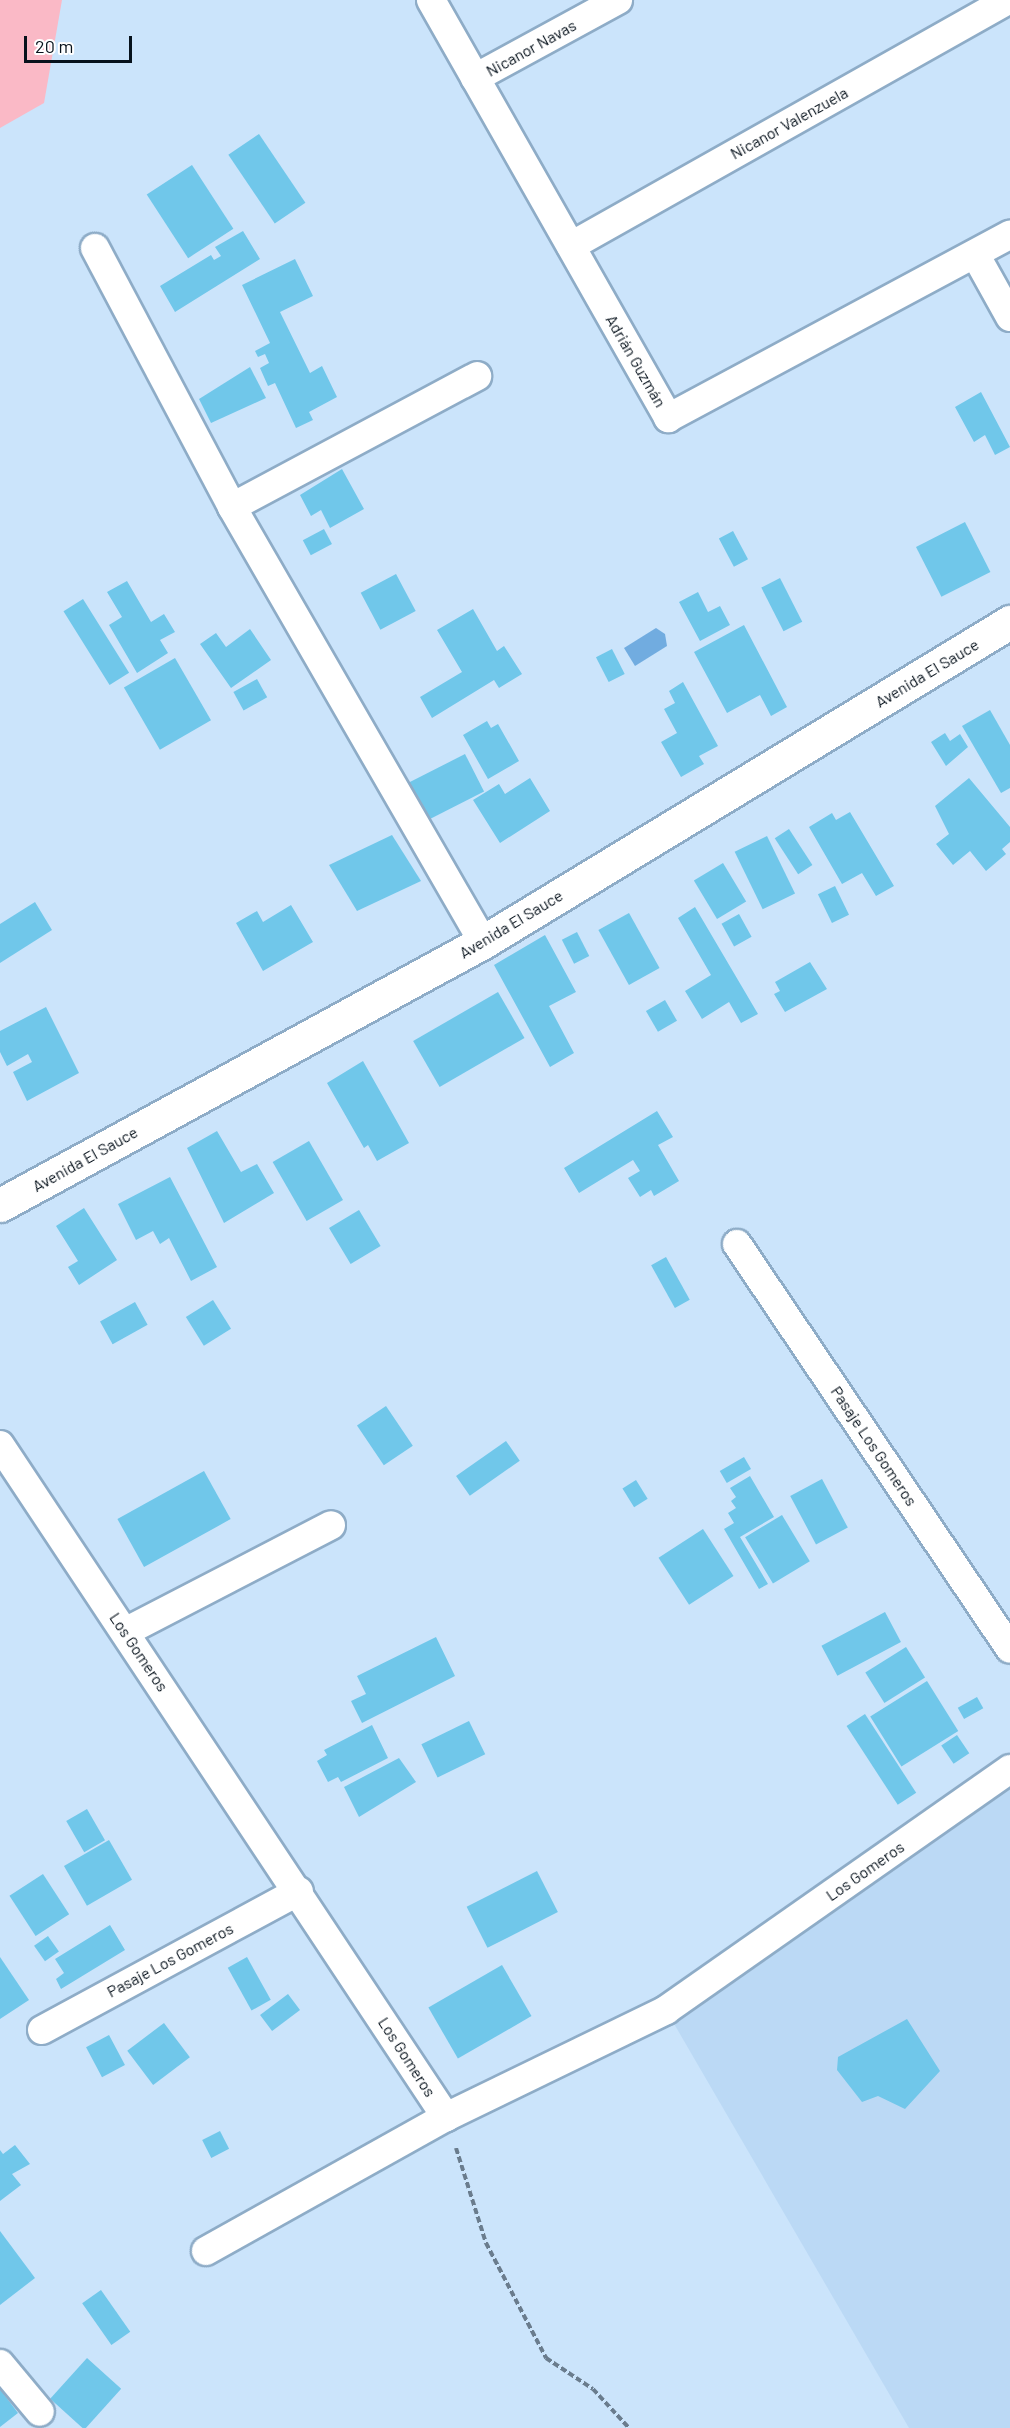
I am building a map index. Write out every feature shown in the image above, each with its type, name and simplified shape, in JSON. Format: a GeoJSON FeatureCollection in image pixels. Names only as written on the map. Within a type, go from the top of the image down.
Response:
{"type":"FeatureCollection","features":[{"type":"Feature","properties":{"kind":"street","name":"Adrián Guzmán"},"geometry":{"type":"LineString","coordinates":[[430,0],[668,418],[1010,235]]}},
{"type":"Feature","properties":{"kind":"street","name":"Nicanor Navas"},"geometry":{"type":"LineString","coordinates":[[475,78],[618,0]]}},
{"type":"Feature","properties":{"kind":"street","name":"Nicanor Valenzuela"},"geometry":{"type":"LineString","coordinates":[[571,246],[1008,0]]}},
{"type":"Feature","properties":{"kind":"street"},"geometry":{"type":"LineString","coordinates":[[95,248],[232,507],[483,942]]}},
{"type":"Feature","properties":{"kind":"street"},"geometry":{"type":"LineString","coordinates":[[975,254],[1010,317]]}},
{"type":"Feature","properties":{"kind":"street"},"geometry":{"type":"LineString","coordinates":[[232,507],[477,376]]}},
{"type":"Feature","properties":{"kind":"street","name":"Avenida El Sauce"},"geometry":{"type":"LineString","coordinates":[[0,1205],[483,942],[1010,622]]}},
{"type":"Feature","properties":{"kind":"street","name":"Pasaje Los Gomeros"},"geometry":{"type":"LineString","coordinates":[[737,1244],[1010,1649]]}},
{"type":"Feature","properties":{"kind":"street","name":"Los Gomeros"},"geometry":{"type":"LineString","coordinates":[[0,1445],[299,1891],[446,2116],[666,2010],[1010,1769]]}},
{"type":"Feature","properties":{"kind":"street"},"geometry":{"type":"LineString","coordinates":[[125,1632],[331,1525]]}},
{"type":"Feature","properties":{"kind":"street","name":"Pasaje Los Gomeros"},"geometry":{"type":"LineString","coordinates":[[42,2030],[299,1891]]}},
{"type":"Feature","properties":{"kind":"street"},"geometry":{"type":"LineString","coordinates":[[206,2251],[446,2116]]}},
{"type":"Feature","properties":{"kind":"street"},"geometry":{"type":"LineString","coordinates":[[0,2364],[40,2412]]}},
{"type":"Feature","properties":{"kind":"path"},"geometry":{"type":"LineString","coordinates":[[446,2116],[486,2243],[546,2358],[593,2389],[629,2428]]}},
{"type":"Feature","properties":{"kind":"shaded area"},"geometry":{"type":"Polygon","coordinates":[[[0,0],[62,0],[44,103],[0,128],[0,0]]]}},
{"type":"Feature","properties":{"kind":"shaded area"},"geometry":{"type":"Polygon","coordinates":[[[1010,1788],[1010,2428],[909,2428],[666,2010],[1010,1788]]]}},
{"type":"Feature","properties":{"kind":"water"},"geometry":{"type":"Polygon","coordinates":[[[656,628],[665,634],[667,646],[635,666],[624,648],[656,628]]]}},
{"type":"Feature","properties":{"kind":"building"},"geometry":{"type":"Polygon","coordinates":[[[259,134],[305,203],[275,224],[228,155],[259,134]]]}},
{"type":"Feature","properties":{"kind":"building"},"geometry":{"type":"Polygon","coordinates":[[[192,165],[233,229],[188,258],[147,194],[192,165]]]}},
{"type":"Feature","properties":{"kind":"building"},"geometry":{"type":"Polygon","coordinates":[[[243,231],[260,259],[175,312],[160,286],[211,255],[214,260],[221,256],[215,247],[243,231]]]}},
{"type":"Feature","properties":{"kind":"building"},"geometry":{"type":"Polygon","coordinates":[[[295,259],[313,296],[280,312],[310,373],[322,366],[337,397],[309,412],[313,420],[296,428],[275,383],[268,386],[260,368],[269,363],[265,354],[258,357],[255,351],[270,343],[242,285],[295,259]]]}},
{"type":"Feature","properties":{"kind":"building"},"geometry":{"type":"Polygon","coordinates":[[[250,367],[266,398],[211,423],[199,399],[250,367]]]}},
{"type":"Feature","properties":{"kind":"building"},"geometry":{"type":"Polygon","coordinates":[[[981,392],[1010,447],[995,455],[985,435],[974,442],[955,407],[981,392]]]}},
{"type":"Feature","properties":{"kind":"building"},"geometry":{"type":"Polygon","coordinates":[[[342,469],[364,509],[330,528],[321,510],[311,516],[300,495],[342,469]]]}},
{"type":"Feature","properties":{"kind":"building"},"geometry":{"type":"Polygon","coordinates":[[[965,522],[990,572],[941,597],[916,547],[965,522]]]}},
{"type":"Feature","properties":{"kind":"building"},"geometry":{"type":"Polygon","coordinates":[[[324,529],[332,544],[311,555],[303,540],[324,529]]]}},
{"type":"Feature","properties":{"kind":"building"},"geometry":{"type":"Polygon","coordinates":[[[733,531],[748,559],[734,567],[719,539],[733,531]]]}},
{"type":"Feature","properties":{"kind":"building"},"geometry":{"type":"Polygon","coordinates":[[[396,574],[416,611],[380,630],[361,593],[396,574]]]}},
{"type":"Feature","properties":{"kind":"building"},"geometry":{"type":"Polygon","coordinates":[[[780,578],[802,622],[784,631],[761,588],[780,578]]]}},
{"type":"Feature","properties":{"kind":"building"},"geometry":{"type":"Polygon","coordinates":[[[127,581],[151,622],[164,614],[175,632],[160,640],[168,653],[137,673],[109,625],[122,617],[107,592],[127,581]]]}},
{"type":"Feature","properties":{"kind":"building"},"geometry":{"type":"Polygon","coordinates":[[[698,592],[708,612],[720,606],[730,625],[700,641],[679,602],[698,592]]]}},
{"type":"Feature","properties":{"kind":"building"},"geometry":{"type":"Polygon","coordinates":[[[83,599],[129,673],[110,685],[63,611],[83,599]]]}},
{"type":"Feature","properties":{"kind":"building"},"geometry":{"type":"Polygon","coordinates":[[[473,609],[497,651],[504,646],[522,674],[499,688],[494,680],[432,718],[420,697],[462,672],[437,630],[473,609]]]}},
{"type":"Feature","properties":{"kind":"building"},"geometry":{"type":"Polygon","coordinates":[[[744,625],[787,707],[771,716],[760,695],[727,713],[694,652],[744,625]]]}},
{"type":"Feature","properties":{"kind":"building"},"geometry":{"type":"Polygon","coordinates":[[[250,629],[271,660],[231,688],[200,644],[216,633],[226,647],[250,629]]]}},
{"type":"Feature","properties":{"kind":"building"},"geometry":{"type":"Polygon","coordinates":[[[612,649],[625,674],[609,682],[596,657],[612,649]]]}},
{"type":"Feature","properties":{"kind":"building"},"geometry":{"type":"Polygon","coordinates":[[[175,658],[211,720],[160,750],[124,688],[175,658]]]}},
{"type":"Feature","properties":{"kind":"building"},"geometry":{"type":"Polygon","coordinates":[[[257,679],[267,697],[244,710],[233,692],[257,679]]]}},
{"type":"Feature","properties":{"kind":"building"},"geometry":{"type":"Polygon","coordinates":[[[683,682],[718,746],[699,756],[704,764],[681,777],[661,742],[677,733],[664,709],[675,703],[669,691],[683,682]]]}},
{"type":"Feature","properties":{"kind":"building"},"geometry":{"type":"Polygon","coordinates":[[[990,710],[1010,745],[1010,788],[1001,793],[962,726],[990,710]]]}},
{"type":"Feature","properties":{"kind":"building"},"geometry":{"type":"Polygon","coordinates":[[[487,721],[491,728],[498,724],[519,761],[488,779],[463,735],[487,721]]]}},
{"type":"Feature","properties":{"kind":"building"},"geometry":{"type":"Polygon","coordinates":[[[945,733],[950,741],[960,734],[968,747],[946,766],[931,742],[945,733]]]}},
{"type":"Feature","properties":{"kind":"building"},"geometry":{"type":"Polygon","coordinates":[[[465,754],[484,791],[427,820],[408,783],[465,754]]]}},
{"type":"Feature","properties":{"kind":"building"},"geometry":{"type":"Polygon","coordinates":[[[530,778],[550,811],[500,843],[473,800],[499,784],[505,794],[530,778]]]}},
{"type":"Feature","properties":{"kind":"building"},"geometry":{"type":"Polygon","coordinates":[[[969,778],[1010,827],[1010,842],[1002,849],[1006,854],[986,871],[970,851],[953,865],[936,844],[949,834],[935,806],[969,778]]]}},
{"type":"Feature","properties":{"kind":"building"},"geometry":{"type":"Polygon","coordinates":[[[850,812],[894,886],[876,896],[862,873],[842,884],[809,827],[832,813],[836,820],[850,812]]]}},
{"type":"Feature","properties":{"kind":"building"},"geometry":{"type":"Polygon","coordinates":[[[789,829],[812,865],[798,874],[775,838],[789,829]]]}},
{"type":"Feature","properties":{"kind":"building"},"geometry":{"type":"Polygon","coordinates":[[[392,835],[421,881],[357,911],[329,865],[392,835]]]}},
{"type":"Feature","properties":{"kind":"building"},"geometry":{"type":"Polygon","coordinates":[[[767,836],[795,894],[763,909],[735,852],[767,836]]]}},
{"type":"Feature","properties":{"kind":"building"},"geometry":{"type":"Polygon","coordinates":[[[723,863],[746,902],[717,919],[694,881],[723,863]]]}},
{"type":"Feature","properties":{"kind":"building"},"geometry":{"type":"Polygon","coordinates":[[[835,886],[849,915],[832,923],[818,894],[835,886]]]}},
{"type":"Feature","properties":{"kind":"building"},"geometry":{"type":"Polygon","coordinates":[[[35,902],[52,930],[0,963],[0,924],[35,902]]]}},
{"type":"Feature","properties":{"kind":"building"},"geometry":{"type":"Polygon","coordinates":[[[291,905],[313,942],[263,971],[236,923],[257,911],[263,922],[291,905]]]}},
{"type":"Feature","properties":{"kind":"building"},"geometry":{"type":"Polygon","coordinates":[[[695,907],[758,1014],[741,1023],[729,1002],[702,1019],[685,991],[711,975],[678,918],[695,907]]]}},
{"type":"Feature","properties":{"kind":"building"},"geometry":{"type":"Polygon","coordinates":[[[629,913],[660,968],[629,985],[598,930],[629,913]]]}},
{"type":"Feature","properties":{"kind":"building"},"geometry":{"type":"Polygon","coordinates":[[[739,914],[752,937],[734,946],[722,924],[739,914]]]}},
{"type":"Feature","properties":{"kind":"building"},"geometry":{"type":"Polygon","coordinates":[[[577,932],[589,956],[574,964],[562,940],[577,932]]]}},
{"type":"Feature","properties":{"kind":"building"},"geometry":{"type":"Polygon","coordinates":[[[545,935],[576,992],[549,1006],[574,1053],[550,1067],[494,965],[545,935]]]}},
{"type":"Feature","properties":{"kind":"building"},"geometry":{"type":"Polygon","coordinates":[[[810,962],[827,989],[785,1012],[774,994],[780,991],[775,982],[810,962]]]}},
{"type":"Feature","properties":{"kind":"building"},"geometry":{"type":"Polygon","coordinates":[[[498,992],[524,1038],[440,1087],[413,1041],[498,992]]]}},
{"type":"Feature","properties":{"kind":"building"},"geometry":{"type":"Polygon","coordinates":[[[665,1000],[677,1021],[658,1032],[646,1011],[665,1000]]]}},
{"type":"Feature","properties":{"kind":"building"},"geometry":{"type":"Polygon","coordinates":[[[46,1007],[79,1073],[27,1101],[13,1072],[32,1062],[28,1054],[7,1066],[0,1052],[0,1031],[46,1007]]]}},
{"type":"Feature","properties":{"kind":"building"},"geometry":{"type":"Polygon","coordinates":[[[363,1061],[409,1143],[377,1161],[368,1145],[364,1148],[327,1083],[363,1061]]]}},
{"type":"Feature","properties":{"kind":"building"},"geometry":{"type":"Polygon","coordinates":[[[657,1111],[673,1137],[658,1145],[679,1181],[654,1196],[651,1190],[640,1197],[628,1178],[640,1171],[633,1160],[579,1193],[564,1168],[657,1111]]]}},
{"type":"Feature","properties":{"kind":"building"},"geometry":{"type":"Polygon","coordinates":[[[217,1131],[241,1172],[257,1164],[274,1193],[224,1223],[187,1148],[217,1131]]]}},
{"type":"Feature","properties":{"kind":"building"},"geometry":{"type":"Polygon","coordinates":[[[309,1141],[343,1200],[307,1221],[273,1162],[309,1141]]]}},
{"type":"Feature","properties":{"kind":"building"},"geometry":{"type":"Polygon","coordinates":[[[170,1177],[217,1267],[191,1281],[169,1238],[160,1244],[153,1231],[136,1240],[118,1204],[170,1177]]]}},
{"type":"Feature","properties":{"kind":"building"},"geometry":{"type":"Polygon","coordinates":[[[84,1208],[117,1260],[79,1285],[68,1267],[78,1261],[56,1226],[84,1208]]]}},
{"type":"Feature","properties":{"kind":"building"},"geometry":{"type":"Polygon","coordinates":[[[359,1210],[381,1246],[351,1264],[329,1228],[359,1210]]]}},
{"type":"Feature","properties":{"kind":"building"},"geometry":{"type":"Polygon","coordinates":[[[666,1257],[690,1300],[675,1308],[651,1265],[666,1257]]]}},
{"type":"Feature","properties":{"kind":"building"},"geometry":{"type":"Polygon","coordinates":[[[213,1300],[231,1329],[204,1346],[186,1317],[213,1300]]]}},
{"type":"Feature","properties":{"kind":"building"},"geometry":{"type":"Polygon","coordinates":[[[135,1302],[148,1325],[113,1344],[100,1321],[135,1302]]]}},
{"type":"Feature","properties":{"kind":"building"},"geometry":{"type":"Polygon","coordinates":[[[386,1406],[413,1446],[384,1465],[357,1426],[386,1406]]]}},
{"type":"Feature","properties":{"kind":"building"},"geometry":{"type":"Polygon","coordinates":[[[506,1441],[520,1461],[470,1496],[456,1476],[506,1441]]]}},
{"type":"Feature","properties":{"kind":"building"},"geometry":{"type":"Polygon","coordinates":[[[744,1457],[751,1469],[727,1483],[720,1471],[744,1457]]]}},
{"type":"Feature","properties":{"kind":"building"},"geometry":{"type":"Polygon","coordinates":[[[204,1471],[231,1519],[144,1567],[117,1519],[204,1471]]]}},
{"type":"Feature","properties":{"kind":"building"},"geometry":{"type":"Polygon","coordinates":[[[750,1476],[774,1517],[740,1537],[768,1584],[759,1589],[724,1529],[734,1523],[728,1513],[736,1508],[731,1501],[736,1497],[730,1488],[750,1476]]]}},
{"type":"Feature","properties":{"kind":"building"},"geometry":{"type":"Polygon","coordinates":[[[822,1479],[848,1528],[816,1544],[790,1496],[822,1479]]]}},
{"type":"Feature","properties":{"kind":"building"},"geometry":{"type":"Polygon","coordinates":[[[636,1480],[648,1499],[634,1507],[622,1488],[636,1480]]]}},
{"type":"Feature","properties":{"kind":"building"},"geometry":{"type":"Polygon","coordinates":[[[782,1515],[810,1561],[773,1583],[745,1537],[782,1515]]]}},
{"type":"Feature","properties":{"kind":"building"},"geometry":{"type":"Polygon","coordinates":[[[703,1529],[733,1576],[689,1605],[659,1558],[703,1529]]]}},
{"type":"Feature","properties":{"kind":"building"},"geometry":{"type":"Polygon","coordinates":[[[885,1612],[901,1642],[837,1676],[821,1646],[885,1612]]]}},
{"type":"Feature","properties":{"kind":"building"},"geometry":{"type":"Polygon","coordinates":[[[436,1637],[455,1676],[362,1723],[351,1701],[366,1694],[357,1676],[436,1637]]]}},
{"type":"Feature","properties":{"kind":"building"},"geometry":{"type":"Polygon","coordinates":[[[906,1647],[925,1678],[884,1703],[865,1672],[906,1647]]]}},
{"type":"Feature","properties":{"kind":"building"},"geometry":{"type":"Polygon","coordinates":[[[927,1681],[958,1731],[901,1767],[870,1717],[927,1681]]]}},
{"type":"Feature","properties":{"kind":"building"},"geometry":{"type":"Polygon","coordinates":[[[977,1697],[983,1708],[964,1719],[958,1708],[977,1697]]]}},
{"type":"Feature","properties":{"kind":"building"},"geometry":{"type":"Polygon","coordinates":[[[865,1714],[916,1793],[898,1805],[847,1726],[865,1714]]]}},
{"type":"Feature","properties":{"kind":"building"},"geometry":{"type":"Polygon","coordinates":[[[469,1721],[485,1754],[438,1777],[421,1744],[469,1721]]]}},
{"type":"Feature","properties":{"kind":"building"},"geometry":{"type":"Polygon","coordinates":[[[372,1725],[388,1758],[341,1782],[338,1777],[328,1782],[317,1761],[327,1755],[324,1750],[372,1725]]]}},
{"type":"Feature","properties":{"kind":"building"},"geometry":{"type":"Polygon","coordinates":[[[957,1735],[969,1753],[954,1764],[941,1746],[957,1735]]]}},
{"type":"Feature","properties":{"kind":"building"},"geometry":{"type":"Polygon","coordinates":[[[399,1758],[416,1782],[359,1817],[344,1787],[399,1758]]]}},
{"type":"Feature","properties":{"kind":"building"},"geometry":{"type":"Polygon","coordinates":[[[87,1809],[105,1840],[84,1852],[66,1821],[87,1809]]]}},
{"type":"Feature","properties":{"kind":"building"},"geometry":{"type":"Polygon","coordinates":[[[109,1840],[132,1880],[87,1906],[64,1866],[109,1840]]]}},
{"type":"Feature","properties":{"kind":"building"},"geometry":{"type":"Polygon","coordinates":[[[537,1871],[558,1912],[487,1948],[467,1907],[537,1871]]]}},
{"type":"Feature","properties":{"kind":"building"},"geometry":{"type":"Polygon","coordinates":[[[43,1874],[69,1914],[36,1936],[9,1896],[43,1874]]]}},
{"type":"Feature","properties":{"kind":"building"},"geometry":{"type":"Polygon","coordinates":[[[110,1925],[125,1950],[61,1989],[56,1979],[64,1973],[55,1959],[110,1925]]]}},
{"type":"Feature","properties":{"kind":"building"},"geometry":{"type":"Polygon","coordinates":[[[48,1936],[59,1952],[45,1961],[34,1946],[48,1936]]]}},
{"type":"Feature","properties":{"kind":"building"},"geometry":{"type":"Polygon","coordinates":[[[0,1957],[29,2000],[0,2019],[0,1957]]]}},
{"type":"Feature","properties":{"kind":"building"},"geometry":{"type":"Polygon","coordinates":[[[247,1957],[271,2000],[252,2011],[228,1968],[247,1957]]]}},
{"type":"Feature","properties":{"kind":"building"},"geometry":{"type":"Polygon","coordinates":[[[502,1965],[532,2016],[458,2059],[428,2008],[502,1965]]]}},
{"type":"Feature","properties":{"kind":"building"},"geometry":{"type":"Polygon","coordinates":[[[288,1994],[300,2010],[272,2031],[260,2015],[288,1994]]]}},
{"type":"Feature","properties":{"kind":"building"},"geometry":{"type":"Polygon","coordinates":[[[907,2019],[940,2071],[905,2109],[878,2096],[862,2102],[837,2070],[838,2057],[907,2019]]]}},
{"type":"Feature","properties":{"kind":"building"},"geometry":{"type":"Polygon","coordinates":[[[164,2023],[190,2057],[153,2085],[127,2051],[164,2023]]]}},
{"type":"Feature","properties":{"kind":"building"},"geometry":{"type":"Polygon","coordinates":[[[109,2035],[125,2065],[102,2077],[86,2047],[109,2035]]]}},
{"type":"Feature","properties":{"kind":"building"},"geometry":{"type":"Polygon","coordinates":[[[220,2131],[229,2149],[211,2158],[202,2140],[220,2131]]]}},
{"type":"Feature","properties":{"kind":"building"},"geometry":{"type":"Polygon","coordinates":[[[15,2145],[30,2164],[12,2174],[21,2185],[0,2201],[0,2150],[3,2154],[15,2145]]]}},
{"type":"Feature","properties":{"kind":"building"},"geometry":{"type":"Polygon","coordinates":[[[0,2231],[35,2278],[0,2305],[0,2231]]]}},
{"type":"Feature","properties":{"kind":"building"},"geometry":{"type":"Polygon","coordinates":[[[101,2290],[130,2332],[111,2345],[82,2303],[101,2290]]]}},
{"type":"Feature","properties":{"kind":"building"},"geometry":{"type":"Polygon","coordinates":[[[87,2358],[121,2389],[86,2428],[83,2428],[50,2399],[87,2358]]]}},
{"type":"Feature","properties":{"kind":"building"},"geometry":{"type":"Polygon","coordinates":[[[0,2389],[18,2413],[0,2427],[0,2389]]]}}]}
